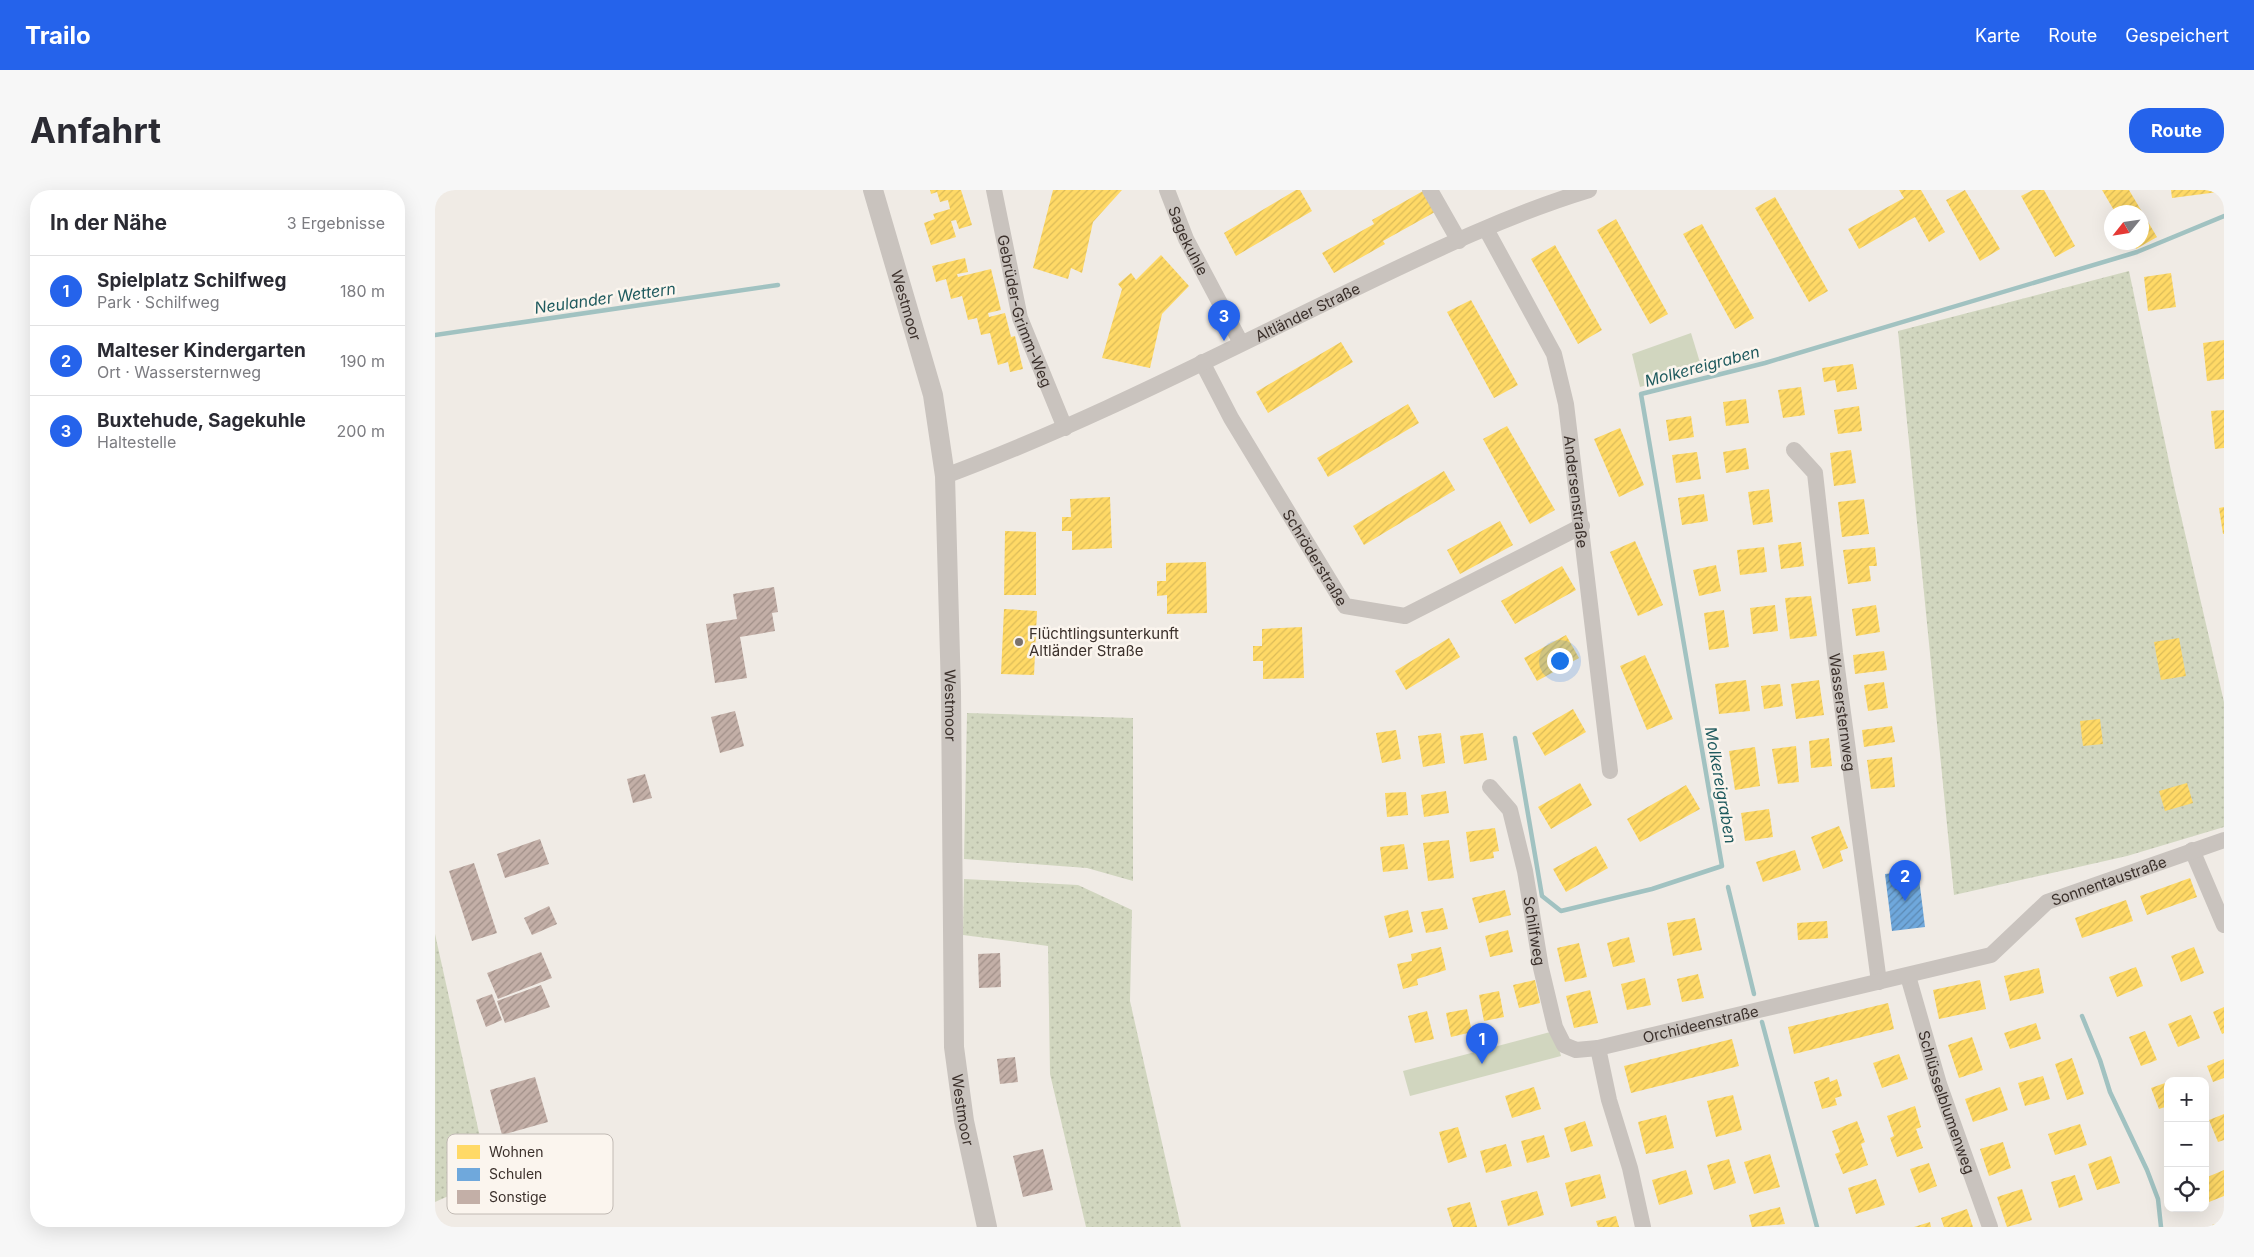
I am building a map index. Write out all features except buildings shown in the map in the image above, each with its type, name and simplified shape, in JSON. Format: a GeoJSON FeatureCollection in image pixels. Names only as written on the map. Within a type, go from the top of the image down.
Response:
{"type":"FeatureCollection","features":[{"type":"Feature","properties":{"kind":"street","name":"Westmoor"},"geometry":{"type":"LineString","coordinates":[[873,190],[933,395],[945,476],[951,692],[954,1046],[963,1121],[987,1227]]}},
{"type":"Feature","properties":{"kind":"street","name":"Gebrüder-Grimm-Weg"},"geometry":{"type":"LineString","coordinates":[[994,190],[1020,318],[1065,428]]}},
{"type":"Feature","properties":{"kind":"street","name":"Sagekuhle"},"geometry":{"type":"LineString","coordinates":[[1167,190],[1185,240],[1241,343]]}},
{"type":"Feature","properties":{"kind":"street"},"geometry":{"type":"LineString","coordinates":[[1430,190],[1459,241]]}},
{"type":"Feature","properties":{"kind":"street","name":"Altländer Straße"},"geometry":{"type":"LineString","coordinates":[[945,476],[1065,428],[1459,241],[1589,190]]}},
{"type":"Feature","properties":{"kind":"street","name":"Andersenstraße"},"geometry":{"type":"LineString","coordinates":[[1487,229],[1554,354],[1566,404],[1610,771]]}},
{"type":"Feature","properties":{"kind":"street","name":"Schröderstraße"},"geometry":{"type":"LineString","coordinates":[[1202,362],[1231,418],[1345,606],[1405,616],[1582,526]]}},
{"type":"Feature","properties":{"kind":"street","name":"Wassersternweg"},"geometry":{"type":"LineString","coordinates":[[1794,450],[1815,473],[1835,653],[1879,982]]}},
{"type":"Feature","properties":{"kind":"street","name":"Schilfweg"},"geometry":{"type":"LineString","coordinates":[[1490,787],[1510,810],[1525,871],[1541,968],[1555,1027],[1564,1045],[1576,1050],[1598,1048]]}},
{"type":"Feature","properties":{"kind":"street","name":"Sonnentaustraße"},"geometry":{"type":"LineString","coordinates":[[1982,958],[1991,955],[2047,902],[2224,840]]}},
{"type":"Feature","properties":{"kind":"street"},"geometry":{"type":"LineString","coordinates":[[2191,850],[2224,925]]}},
{"type":"Feature","properties":{"kind":"street","name":"Orchideenstraße"},"geometry":{"type":"LineString","coordinates":[[1598,1048],[1982,958]]}},
{"type":"Feature","properties":{"kind":"street","name":"Schlüsselblumenweg"},"geometry":{"type":"LineString","coordinates":[[1908,976],[1939,1084],[1990,1227]]}},
{"type":"Feature","properties":{"kind":"street"},"geometry":{"type":"LineString","coordinates":[[1598,1048],[1609,1100],[1630,1168],[1643,1227]]}},
{"type":"Feature","properties":{"kind":"green space"},"geometry":{"type":"Polygon","coordinates":[[[2129,271],[2175,490],[2224,702],[2224,827],[2127,856],[1954,895],[1898,331],[2129,271]]]}},
{"type":"Feature","properties":{"kind":"green space"},"geometry":{"type":"Polygon","coordinates":[[[1691,333],[1702,369],[1640,387],[1632,354],[1691,333]]]}},
{"type":"Feature","properties":{"kind":"green space"},"geometry":{"type":"Polygon","coordinates":[[[967,713],[1133,718],[1133,881],[1087,868],[964,859],[967,713]]]}},
{"type":"Feature","properties":{"kind":"green space"},"geometry":{"type":"Polygon","coordinates":[[[964,879],[1078,885],[1132,910],[1130,1001],[1181,1227],[1086,1227],[1050,1074],[1048,946],[963,935],[964,879]]]}},
{"type":"Feature","properties":{"kind":"green space"},"geometry":{"type":"Polygon","coordinates":[[[435,934],[479,1134],[447,1134],[447,1197],[435,1202],[435,934]]]}},
{"type":"Feature","properties":{"kind":"green space"},"geometry":{"type":"Polygon","coordinates":[[[1554,1031],[1561,1056],[1410,1096],[1403,1071],[1554,1031]]]}},
{"type":"Feature","properties":{"kind":"waterway","name":"Molkereigraben"},"geometry":{"type":"LineString","coordinates":[[1515,738],[1542,896],[1561,911],[1652,889],[1722,866],[1641,394],[1765,363],[2137,252],[2224,216]]}},
{"type":"Feature","properties":{"kind":"waterway","name":"Neulander Wettern"},"geometry":{"type":"LineString","coordinates":[[435,335],[778,285]]}},
{"type":"Feature","properties":{"kind":"waterway","name":"Molkereigraben"},"geometry":{"type":"LineString","coordinates":[[1728,887],[1754,994]]}},
{"type":"Feature","properties":{"kind":"waterway"},"geometry":{"type":"LineString","coordinates":[[2082,1016],[2100,1060],[2110,1092],[2147,1170],[2158,1199],[2161,1227]]}},
{"type":"Feature","properties":{"kind":"waterway","name":"Molkereigraben"},"geometry":{"type":"LineString","coordinates":[[1762,1022],[1817,1227]]}},
{"type":"Feature","properties":{"kind":"place","name":"Buxtehude, Sagekuhle"},"geometry":{"type":"Point","coordinates":[1224,341]}},
{"type":"Feature","properties":{"kind":"place","name":"Flüchtlingsunterkunft Altländer Straße"},"geometry":{"type":"Point","coordinates":[1019,642]}},
{"type":"Feature","properties":{"kind":"place","name":"Malteser Kindergarten"},"geometry":{"type":"Point","coordinates":[1905,901]}},
{"type":"Feature","properties":{"kind":"place","name":"Spielplatz Schilfweg"},"geometry":{"type":"Point","coordinates":[1482,1064]}}]}
